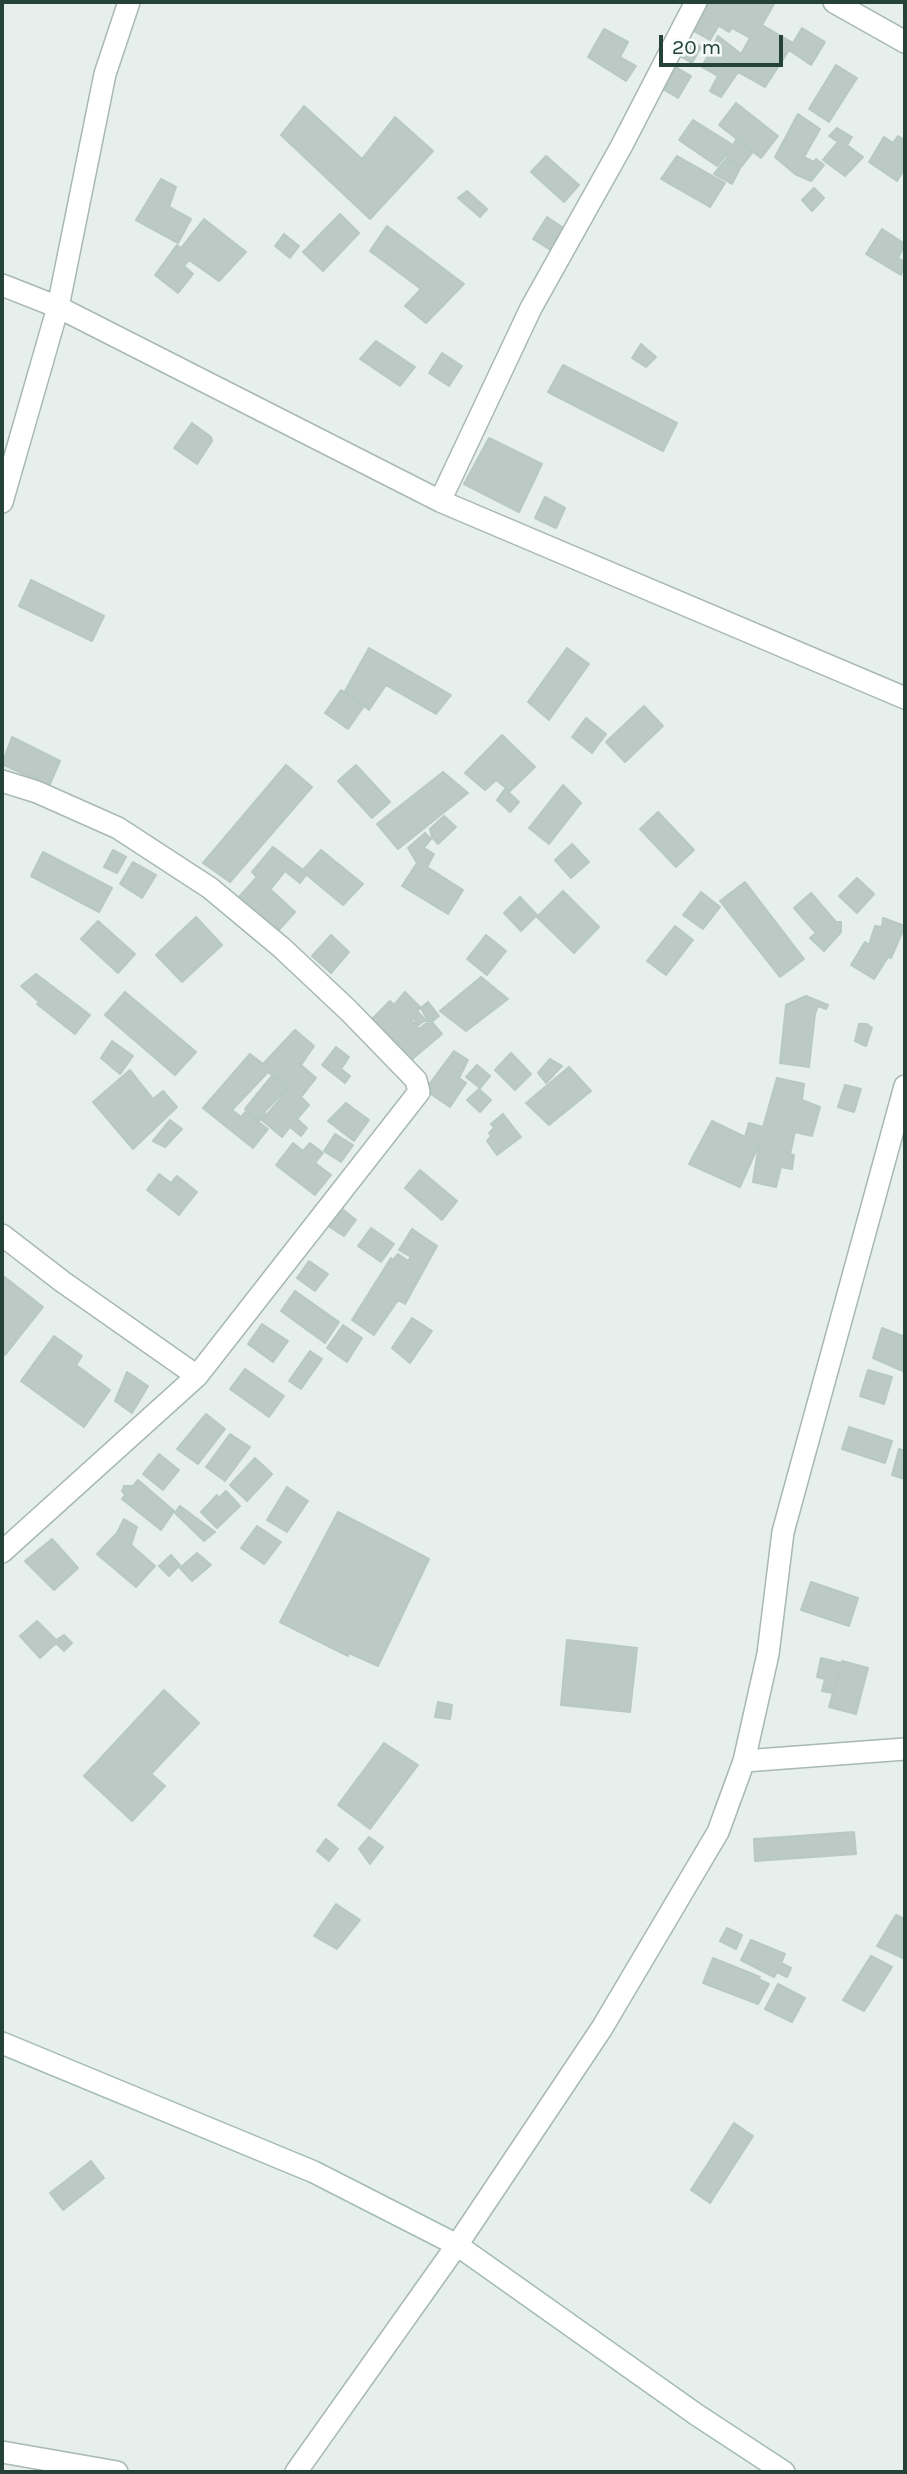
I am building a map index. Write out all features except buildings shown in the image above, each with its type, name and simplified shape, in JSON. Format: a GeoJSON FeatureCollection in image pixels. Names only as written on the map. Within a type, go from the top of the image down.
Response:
{"type":"FeatureCollection","features":[{"type":"Feature","properties":{"kind":"street"},"geometry":{"type":"LineString","coordinates":[[2,502],[58,307],[105,74],[128,2]]}},
{"type":"Feature","properties":{"kind":"street"},"geometry":{"type":"LineString","coordinates":[[440,501],[531,308],[621,147],[696,2]]}},
{"type":"Feature","properties":{"kind":"street"},"geometry":{"type":"LineString","coordinates":[[834,2],[905,42]]}},
{"type":"Feature","properties":{"kind":"street"},"geometry":{"type":"LineString","coordinates":[[2,285],[58,307],[440,501],[905,698]]}},
{"type":"Feature","properties":{"kind":"street"},"geometry":{"type":"LineString","coordinates":[[2,781],[37,792],[118,828],[210,888],[292,957],[416,1080],[419,1093],[197,1376],[2,1552]]}},
{"type":"Feature","properties":{"kind":"street"},"geometry":{"type":"LineString","coordinates":[[296,2472],[457,2245],[628,1986],[718,1832],[744,1761],[768,1654],[783,1532],[905,1086]]}},
{"type":"Feature","properties":{"kind":"street"},"geometry":{"type":"LineString","coordinates":[[2,1235],[63,1282],[197,1376]]}},
{"type":"Feature","properties":{"kind":"street"},"geometry":{"type":"LineString","coordinates":[[744,1761],[905,1749]]}},
{"type":"Feature","properties":{"kind":"street"},"geometry":{"type":"LineString","coordinates":[[2,2043],[314,2172],[457,2245],[697,2415],[784,2472]]}},
{"type":"Feature","properties":{"kind":"street"},"geometry":{"type":"LineString","coordinates":[[2,2452],[117,2472]]}}]}
